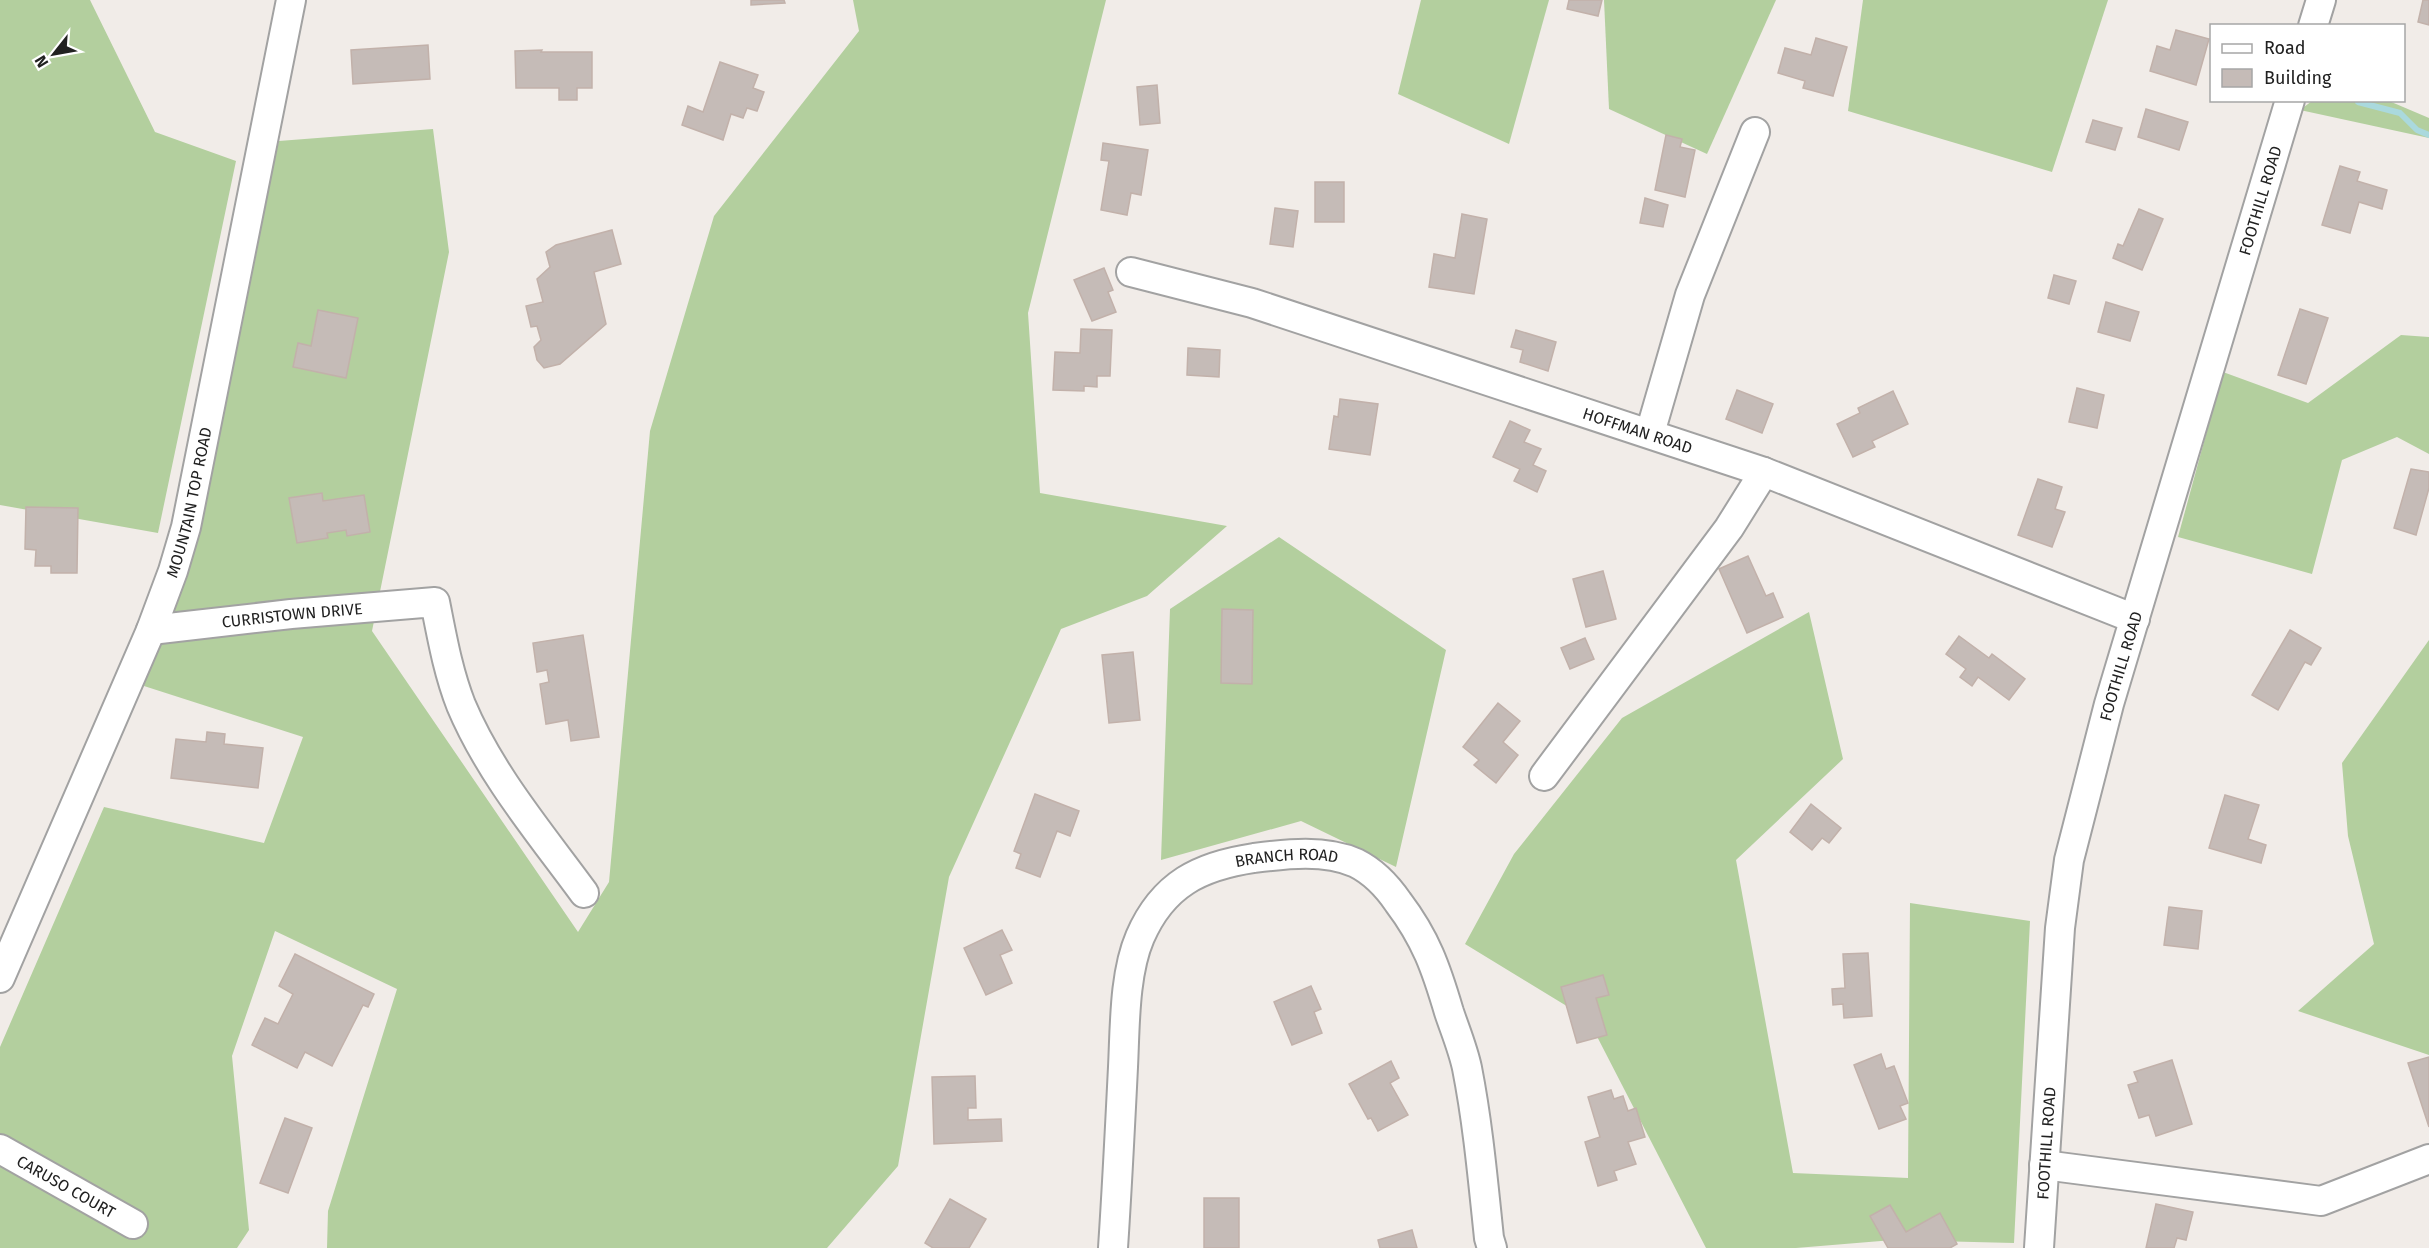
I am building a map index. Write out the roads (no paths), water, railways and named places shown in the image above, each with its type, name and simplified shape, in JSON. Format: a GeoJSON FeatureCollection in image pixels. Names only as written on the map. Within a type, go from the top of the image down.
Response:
{"type":"FeatureCollection","features":[{"type":"Feature","properties":{"kind":"street","name":"MOUNTAIN TOP ROAD"},"geometry":{"type":"LineString","coordinates":[[0,978],[151,630],[173,571],[186,527],[291,0]]}},
{"type":"Feature","properties":{"kind":"street"},"geometry":{"type":"LineString","coordinates":[[2314,24],[2321,0]]}},
{"type":"Feature","properties":{"kind":"street","name":"FOOTHILL ROAD"},"geometry":{"type":"LineString","coordinates":[[2039,1248],[2060,928],[2069,860],[2109,704],[2289,102]]}},
{"type":"Feature","properties":{"kind":"street"},"geometry":{"type":"LineString","coordinates":[[1650,433],[1690,296],[1755,132]]}},
{"type":"Feature","properties":{"kind":"street","name":"HOFFMAN ROAD"},"geometry":{"type":"LineString","coordinates":[[1131,272],[1252,303],[1764,472],[2135,619]]}},
{"type":"Feature","properties":{"kind":"street"},"geometry":{"type":"LineString","coordinates":[[1544,776],[1729,528],[1764,472]]}},
{"type":"Feature","properties":{"kind":"street","name":"CURRISTOWN DRIVE"},"geometry":{"type":"LineString","coordinates":[[151,630],[291,614],[435,602],[446,656],[461,704],[482,750],[585,893]]}},
{"type":"Feature","properties":{"kind":"street","name":"BRANCH ROAD"},"geometry":{"type":"LineString","coordinates":[[1113,1248],[1126,1014],[1131,974],[1140,938],[1168,894],[1200,871],[1224,862],[1319,854],[1354,862],[1372,873],[1390,890],[1418,928],[1434,962],[1466,1066],[1492,1248]]}},
{"type":"Feature","properties":{"kind":"street","name":"CARUSO COURT"},"geometry":{"type":"LineString","coordinates":[[0,1149],[134,1224]]}},
{"type":"Feature","properties":{"kind":"street"},"geometry":{"type":"LineString","coordinates":[[2044,1165],[2321,1201],[2429,1159]]}},
{"type":"Feature","properties":{"kind":"waterway"},"geometry":{"type":"LineString","coordinates":[[2358,102],[2400,113],[2417,130],[2429,135]]}}]}
